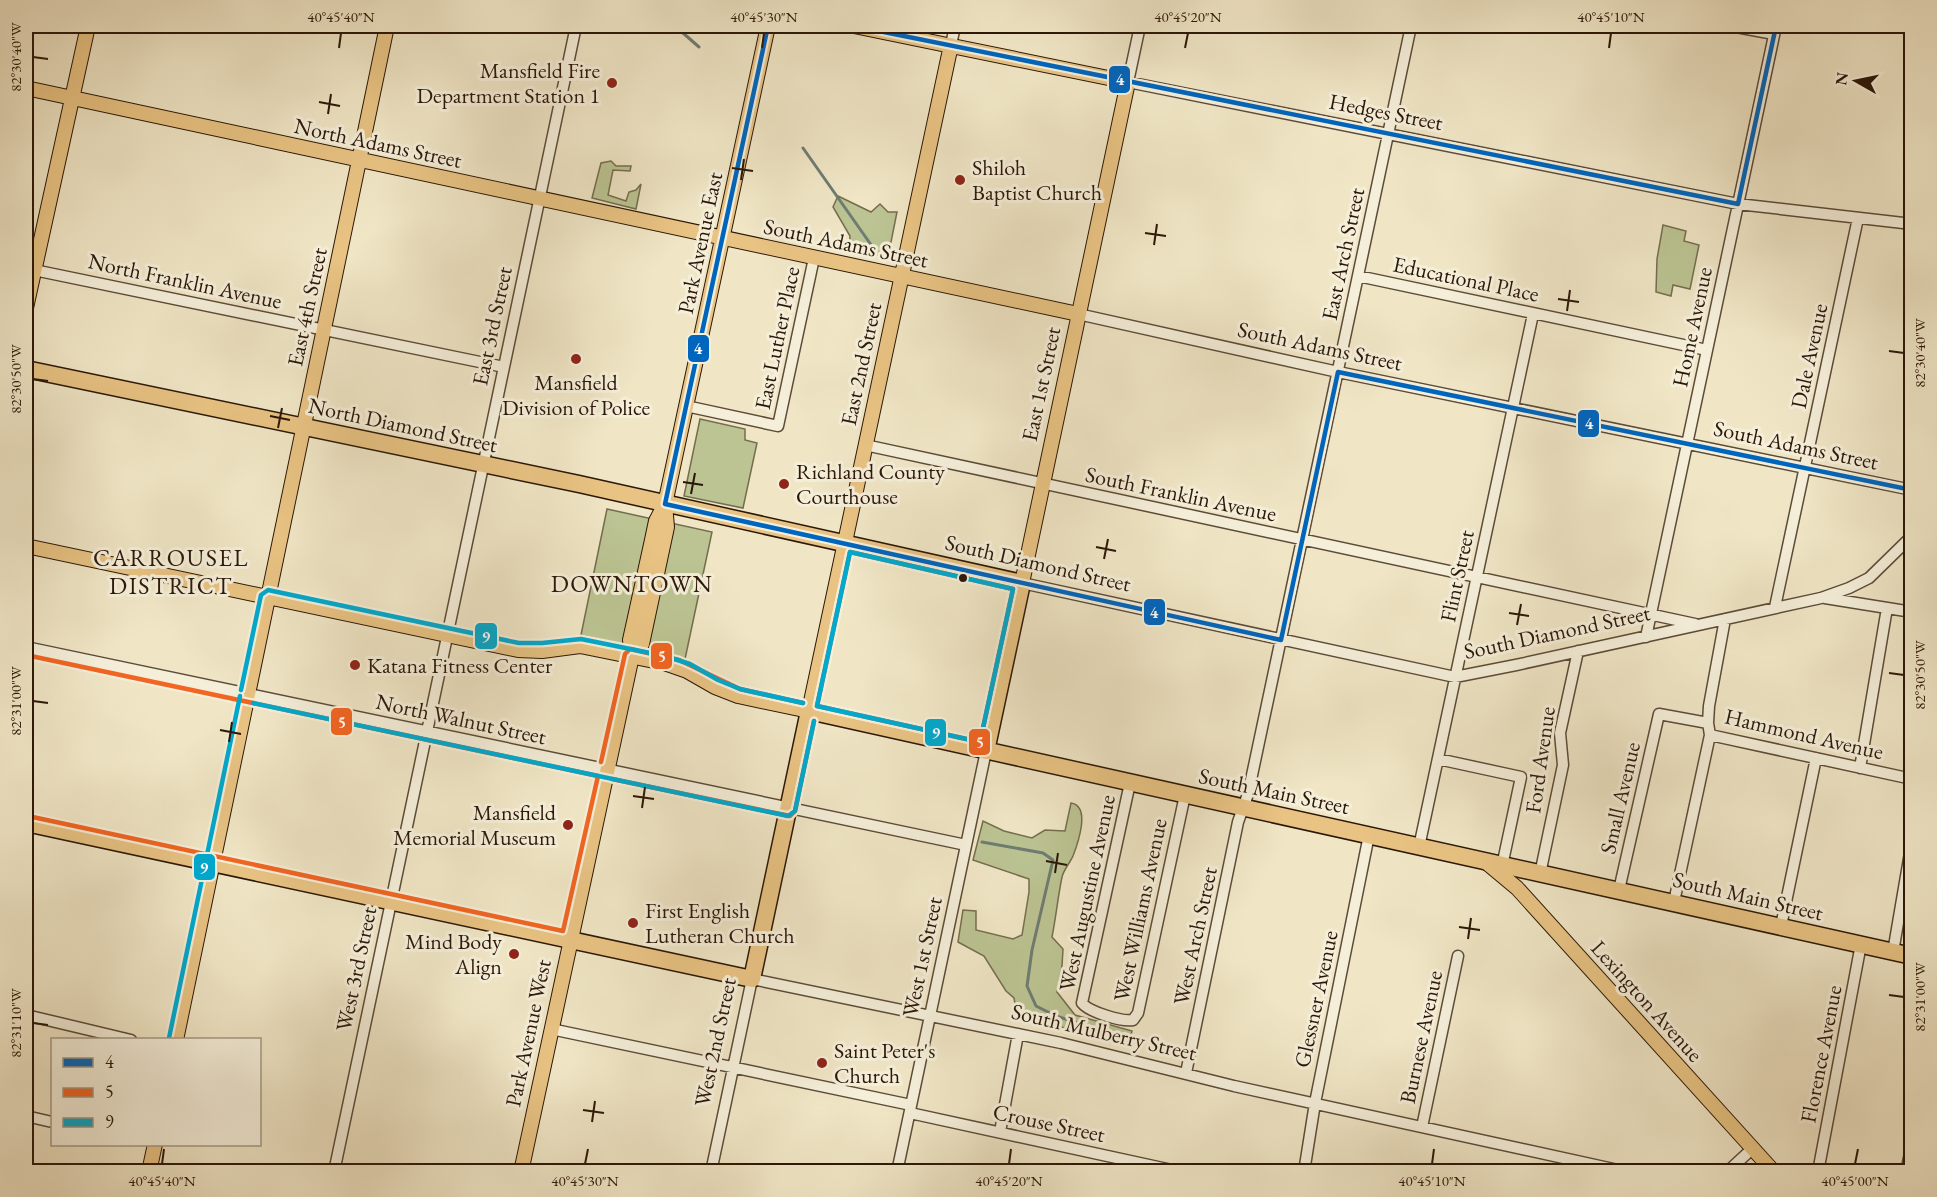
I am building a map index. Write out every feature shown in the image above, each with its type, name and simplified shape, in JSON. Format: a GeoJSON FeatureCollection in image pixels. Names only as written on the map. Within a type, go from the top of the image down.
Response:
{"type":"FeatureCollection","features":[{"type":"Feature","properties":{"kind":"highway","name":"North Diamond Street"},"geometry":{"type":"LineString","coordinates":[[26,369],[665,504]]}},
{"type":"Feature","properties":{"kind":"highway","name":"South Diamond Street"},"geometry":{"type":"LineString","coordinates":[[665,504],[1022,583]]}},
{"type":"Feature","properties":{"kind":"highway","name":"East 1st Street"},"geometry":{"type":"LineString","coordinates":[[986,752],[1022,583]]}},
{"type":"Feature","properties":{"kind":"highway","name":"South Main Street"},"geometry":{"type":"LineString","coordinates":[[809,711],[1911,956]]}},
{"type":"Feature","properties":{"kind":"highway","name":"West 2nd Street"},"geometry":{"type":"LineString","coordinates":[[752,979],[809,711]]}},
{"type":"Feature","properties":{"kind":"highway","name":"South Mulberry Street"},"geometry":{"type":"LineString","coordinates":[[26,823],[752,979]]}},
{"type":"Feature","properties":{"kind":"main road"},"geometry":{"type":"LineString","coordinates":[[26,308],[88,26]]}},
{"type":"Feature","properties":{"kind":"main road","name":"East 4th Street"},"geometry":{"type":"LineString","coordinates":[[176,1038],[387,26]]}},
{"type":"Feature","properties":{"kind":"main road","name":"Park Avenue East"},"geometry":{"type":"LineString","coordinates":[[632,656],[630,640],[656,521],[665,504],[768,26]]}},
{"type":"Feature","properties":{"kind":"main road","name":"Hedges Street"},"geometry":{"type":"LineString","coordinates":[[855,26],[1128,82]]}},
{"type":"Feature","properties":{"kind":"main road","name":"East 2nd Street"},"geometry":{"type":"LineString","coordinates":[[809,711],[951,45]]}},
{"type":"Feature","properties":{"kind":"main road","name":"East 1st Street"},"geometry":{"type":"LineString","coordinates":[[1022,583],[1128,82]]}},
{"type":"Feature","properties":{"kind":"main road","name":"North Adams Street"},"geometry":{"type":"LineString","coordinates":[[26,88],[722,237]]}},
{"type":"Feature","properties":{"kind":"main road","name":"South Adams Street"},"geometry":{"type":"LineString","coordinates":[[722,237],[1078,314]]}},
{"type":"Feature","properties":{"kind":"main road","name":"South Main Street"},"geometry":{"type":"LineString","coordinates":[[26,546],[518,650],[542,651],[575,646],[632,656],[676,667],[738,696],[809,711]]}},
{"type":"Feature","properties":{"kind":"main road","name":"Park Avenue West"},"geometry":{"type":"LineString","coordinates":[[520,1172],[632,656]]}},
{"type":"Feature","properties":{"kind":"main road","name":"Lexington Avenue"},"geometry":{"type":"LineString","coordinates":[[1485,862],[1516,888],[1774,1172]]}},
{"type":"Feature","properties":{"kind":"main road"},"geometry":{"type":"LineString","coordinates":[[149,1172],[155,1146]]}},
{"type":"Feature","properties":{"kind":"street","name":"East 3rd Street"},"geometry":{"type":"LineString","coordinates":[[446,635],[576,26]]}},
{"type":"Feature","properties":{"kind":"street","name":"East 2nd Street"},"geometry":{"type":"LineString","coordinates":[[951,45],[955,26]]}},
{"type":"Feature","properties":{"kind":"street","name":"East 1st Street"},"geometry":{"type":"LineString","coordinates":[[1128,82],[1140,26]]}},
{"type":"Feature","properties":{"kind":"street","name":"East Arch Street"},"geometry":{"type":"LineString","coordinates":[[1244,807],[1411,26]]}},
{"type":"Feature","properties":{"kind":"street"},"geometry":{"type":"LineString","coordinates":[[1731,26],[1775,30]]}},
{"type":"Feature","properties":{"kind":"street","name":"Home Avenue"},"geometry":{"type":"LineString","coordinates":[[1646,637],[1775,30]]}},
{"type":"Feature","properties":{"kind":"street","name":"Hedges Street"},"geometry":{"type":"LineString","coordinates":[[1128,82],[1738,204],[1911,224]]}},
{"type":"Feature","properties":{"kind":"street","name":"Dale Avenue"},"geometry":{"type":"LineString","coordinates":[[1775,607],[1858,219]]}},
{"type":"Feature","properties":{"kind":"street","name":"East Luther Place"},"geometry":{"type":"LineString","coordinates":[[686,406],[778,426],[814,258]]}},
{"type":"Feature","properties":{"kind":"street","name":"North Franklin Avenue"},"geometry":{"type":"LineString","coordinates":[[34,270],[504,367]]}},
{"type":"Feature","properties":{"kind":"street","name":"Educational Place"},"geometry":{"type":"LineString","coordinates":[[1358,276],[1707,350]]}},
{"type":"Feature","properties":{"kind":"street","name":"South Adams Street"},"geometry":{"type":"LineString","coordinates":[[1078,314],[1338,372],[1911,490]]}},
{"type":"Feature","properties":{"kind":"street","name":"Flint Street"},"geometry":{"type":"LineString","coordinates":[[1419,847],[1533,314]]}},
{"type":"Feature","properties":{"kind":"street","name":"South Franklin Avenue"},"geometry":{"type":"LineString","coordinates":[[865,445],[1700,625]]}},
{"type":"Feature","properties":{"kind":"street","name":"South Diamond Street"},"geometry":{"type":"LineString","coordinates":[[1022,583],[1455,676],[1821,598],[1869,578],[1911,536]]}},
{"type":"Feature","properties":{"kind":"street"},"geometry":{"type":"LineString","coordinates":[[1821,598],[1911,612]]}},
{"type":"Feature","properties":{"kind":"street"},"geometry":{"type":"LineString","coordinates":[[1860,768],[1887,608]]}},
{"type":"Feature","properties":{"kind":"street"},"geometry":{"type":"LineString","coordinates":[[1708,723],[1725,619]]}},
{"type":"Feature","properties":{"kind":"street","name":"West 3rd Street"},"geometry":{"type":"LineString","coordinates":[[334,1172],[446,635]]}},
{"type":"Feature","properties":{"kind":"street","name":"North Walnut Street"},"geometry":{"type":"LineString","coordinates":[[26,647],[966,845]]}},
{"type":"Feature","properties":{"kind":"street","name":"Ford Avenue"},"geometry":{"type":"LineString","coordinates":[[1540,874],[1563,765],[1560,733],[1578,651]]}},
{"type":"Feature","properties":{"kind":"street","name":"Hammond Avenue"},"geometry":{"type":"LineString","coordinates":[[1659,714],[1708,723],[1710,735],[1911,779]]}},
{"type":"Feature","properties":{"kind":"street","name":"Small Avenue"},"geometry":{"type":"LineString","coordinates":[[1619,890],[1659,714]]}},
{"type":"Feature","properties":{"kind":"street"},"geometry":{"type":"LineString","coordinates":[[1674,902],[1710,735]]}},
{"type":"Feature","properties":{"kind":"street","name":"West 1st Street"},"geometry":{"type":"LineString","coordinates":[[897,1172],[986,752]]}},
{"type":"Feature","properties":{"kind":"street"},"geometry":{"type":"LineString","coordinates":[[1781,926],[1816,758]]}},
{"type":"Feature","properties":{"kind":"street"},"geometry":{"type":"LineString","coordinates":[[1438,759],[1521,777],[1502,866]]}},
{"type":"Feature","properties":{"kind":"street","name":"West Augustine Avenue"},"geometry":{"type":"LineString","coordinates":[[1087,1008],[1082,1003],[1130,783]]}},
{"type":"Feature","properties":{"kind":"street","name":"West Williams Avenue"},"geometry":{"type":"LineString","coordinates":[[1087,1008],[1126,1022],[1133,1020],[1138,1013],[1185,795]]}},
{"type":"Feature","properties":{"kind":"street","name":"West Arch Street"},"geometry":{"type":"LineString","coordinates":[[1186,1073],[1238,822],[1244,807]]}},
{"type":"Feature","properties":{"kind":"street","name":"Glessner Avenue"},"geometry":{"type":"LineString","coordinates":[[1304,1172],[1315,1103],[1370,835]]}},
{"type":"Feature","properties":{"kind":"street"},"geometry":{"type":"LineString","coordinates":[[1893,951],[1911,841]]}},
{"type":"Feature","properties":{"kind":"street","name":"Florence Avenue"},"geometry":{"type":"LineString","coordinates":[[1818,1172],[1861,944]]}},
{"type":"Feature","properties":{"kind":"street","name":"Burnese Avenue"},"geometry":{"type":"LineString","coordinates":[[1422,1127],[1458,956]]}},
{"type":"Feature","properties":{"kind":"street","name":"South Mulberry Street"},"geometry":{"type":"LineString","coordinates":[[752,979],[1018,1034],[1234,1086],[1628,1172]]}},
{"type":"Feature","properties":{"kind":"street","name":"West 2nd Street"},"geometry":{"type":"LineString","coordinates":[[711,1172],[752,979]]}},
{"type":"Feature","properties":{"kind":"street"},"geometry":{"type":"LineString","coordinates":[[26,1015],[123,1038]]}},
{"type":"Feature","properties":{"kind":"street","name":"Crouse Street"},"geometry":{"type":"LineString","coordinates":[[551,1029],[733,1068],[1000,1132],[1181,1172]]}},
{"type":"Feature","properties":{"kind":"street"},"geometry":{"type":"LineString","coordinates":[[1000,1132],[1018,1034]]}},
{"type":"Feature","properties":{"kind":"street"},"geometry":{"type":"LineString","coordinates":[[26,1116],[51,1122]]}},
{"type":"Feature","properties":{"kind":"street"},"geometry":{"type":"LineString","coordinates":[[1906,1172],[1911,1144]]}},
{"type":"Feature","properties":{"kind":"street"},"geometry":{"type":"LineString","coordinates":[[1727,1172],[1753,1148]]}},
{"type":"Feature","properties":{"kind":"green space"},"geometry":{"type":"Polygon","coordinates":[[[611,161],[616,166],[631,166],[630,171],[613,170],[608,195],[626,201],[629,192],[636,190],[641,184],[636,209],[592,198],[601,163],[611,161]]]}},
{"type":"Feature","properties":{"kind":"green space"},"geometry":{"type":"Polygon","coordinates":[[[838,196],[871,212],[880,204],[888,212],[897,212],[888,257],[849,250],[850,236],[833,207],[838,196]]]}},
{"type":"Feature","properties":{"kind":"green space"},"geometry":{"type":"Polygon","coordinates":[[[1663,225],[1686,231],[1684,241],[1699,245],[1690,289],[1673,285],[1671,296],[1656,292],[1657,259],[1663,225]]]}},
{"type":"Feature","properties":{"kind":"green space"},"geometry":{"type":"Polygon","coordinates":[[[700,419],[745,429],[745,440],[757,443],[743,508],[684,496],[700,419]]]}},
{"type":"Feature","properties":{"kind":"green space"},"geometry":{"type":"Polygon","coordinates":[[[607,509],[712,532],[685,659],[581,635],[607,509]]]}},
{"type":"Feature","properties":{"kind":"green space"},"geometry":{"type":"Polygon","coordinates":[[[1071,803],[1077,806],[1082,818],[1078,843],[1062,877],[1052,937],[1063,949],[1057,992],[1075,1015],[1132,1031],[1129,1044],[1017,1016],[1014,998],[1006,991],[984,956],[958,942],[963,910],[976,911],[976,930],[1013,939],[1022,935],[1029,879],[973,860],[983,821],[1004,831],[1032,838],[1045,830],[1065,831],[1071,803]]]}},
{"type":"Feature","properties":{"kind":"waterway"},"geometry":{"type":"LineString","coordinates":[[675,26],[699,47]]}},
{"type":"Feature","properties":{"kind":"waterway"},"geometry":{"type":"LineString","coordinates":[[803,148],[874,249]]}},
{"type":"Feature","properties":{"kind":"waterway"},"geometry":{"type":"LineString","coordinates":[[982,842],[1043,853],[1053,860],[1032,950],[1027,986],[1036,1006],[1056,1016],[1126,1038]]}},
{"type":"Feature","properties":{"kind":"transit line","name":"4"},"geometry":{"type":"LineString","coordinates":[[768,26],[665,504],[1281,640],[1338,372],[1912,490]]}},
{"type":"Feature","properties":{"kind":"transit line","name":"4"},"geometry":{"type":"LineString","coordinates":[[854,26],[1738,204],[1776,26]]}},
{"type":"Feature","properties":{"kind":"transit line","name":"5"},"geometry":{"type":"LineString","coordinates":[[850,552],[1013,589],[980,742],[817,706],[850,552]]}},
{"type":"Feature","properties":{"kind":"transit line","name":"9"},"geometry":{"type":"LineString","coordinates":[[850,552],[1013,589],[980,742],[817,706],[850,552]]}},
{"type":"Feature","properties":{"kind":"transit line","name":"9"},"geometry":{"type":"LineString","coordinates":[[241,690],[261,595],[268,590],[519,643],[581,639],[665,656],[690,664],[740,689],[803,703]]}},
{"type":"Feature","properties":{"kind":"transit line","name":"5"},"geometry":{"type":"LineString","coordinates":[[601,762],[625,654],[630,649],[679,660],[740,689],[803,703]]}},
{"type":"Feature","properties":{"kind":"transit line","name":"5"},"geometry":{"type":"LineString","coordinates":[[26,655],[598,776],[563,931],[28,816]]}},
{"type":"Feature","properties":{"kind":"transit line","name":"9"},"geometry":{"type":"LineString","coordinates":[[169,1038],[240,696]]}},
{"type":"Feature","properties":{"kind":"transit line","name":"9"},"geometry":{"type":"LineString","coordinates":[[253,703],[788,816],[795,811],[814,721]]}},
{"type":"Feature","properties":{"kind":"transit line","name":"5"},"geometry":{"type":"LineString","coordinates":[[612,779],[790,816],[795,811],[814,721]]}},
{"type":"Feature","properties":{"kind":"place","name":"Mansfield Fire Department Station 1"},"geometry":{"type":"Point","coordinates":[612,83]}},
{"type":"Feature","properties":{"kind":"place","name":"Shiloh Baptist Church"},"geometry":{"type":"Point","coordinates":[960,180]}},
{"type":"Feature","properties":{"kind":"place","name":"Mansfield Division of Police"},"geometry":{"type":"Point","coordinates":[576,359]}},
{"type":"Feature","properties":{"kind":"place","name":"Richland County Courthouse"},"geometry":{"type":"Point","coordinates":[784,484]}},
{"type":"Feature","properties":{"kind":"place","name":"Katana Fitness Center"},"geometry":{"type":"Point","coordinates":[355,665]}},
{"type":"Feature","properties":{"kind":"place","name":"Mansfield Memorial Museum"},"geometry":{"type":"Point","coordinates":[568,825]}},
{"type":"Feature","properties":{"kind":"place","name":"First English Lutheran Church"},"geometry":{"type":"Point","coordinates":[633,923]}},
{"type":"Feature","properties":{"kind":"place","name":"Mind Body Align"},"geometry":{"type":"Point","coordinates":[514,954]}},
{"type":"Feature","properties":{"kind":"place","name":"Saint Peter's Church"},"geometry":{"type":"Point","coordinates":[822,1063]}},
{"type":"Feature","properties":{"kind":"district","name":"CARROUSEL DISTRICT"},"geometry":{"type":"Point","coordinates":[171,571]}},
{"type":"Feature","properties":{"kind":"district","name":"DOWNTOWN"},"geometry":{"type":"Point","coordinates":[632,583]}}]}
